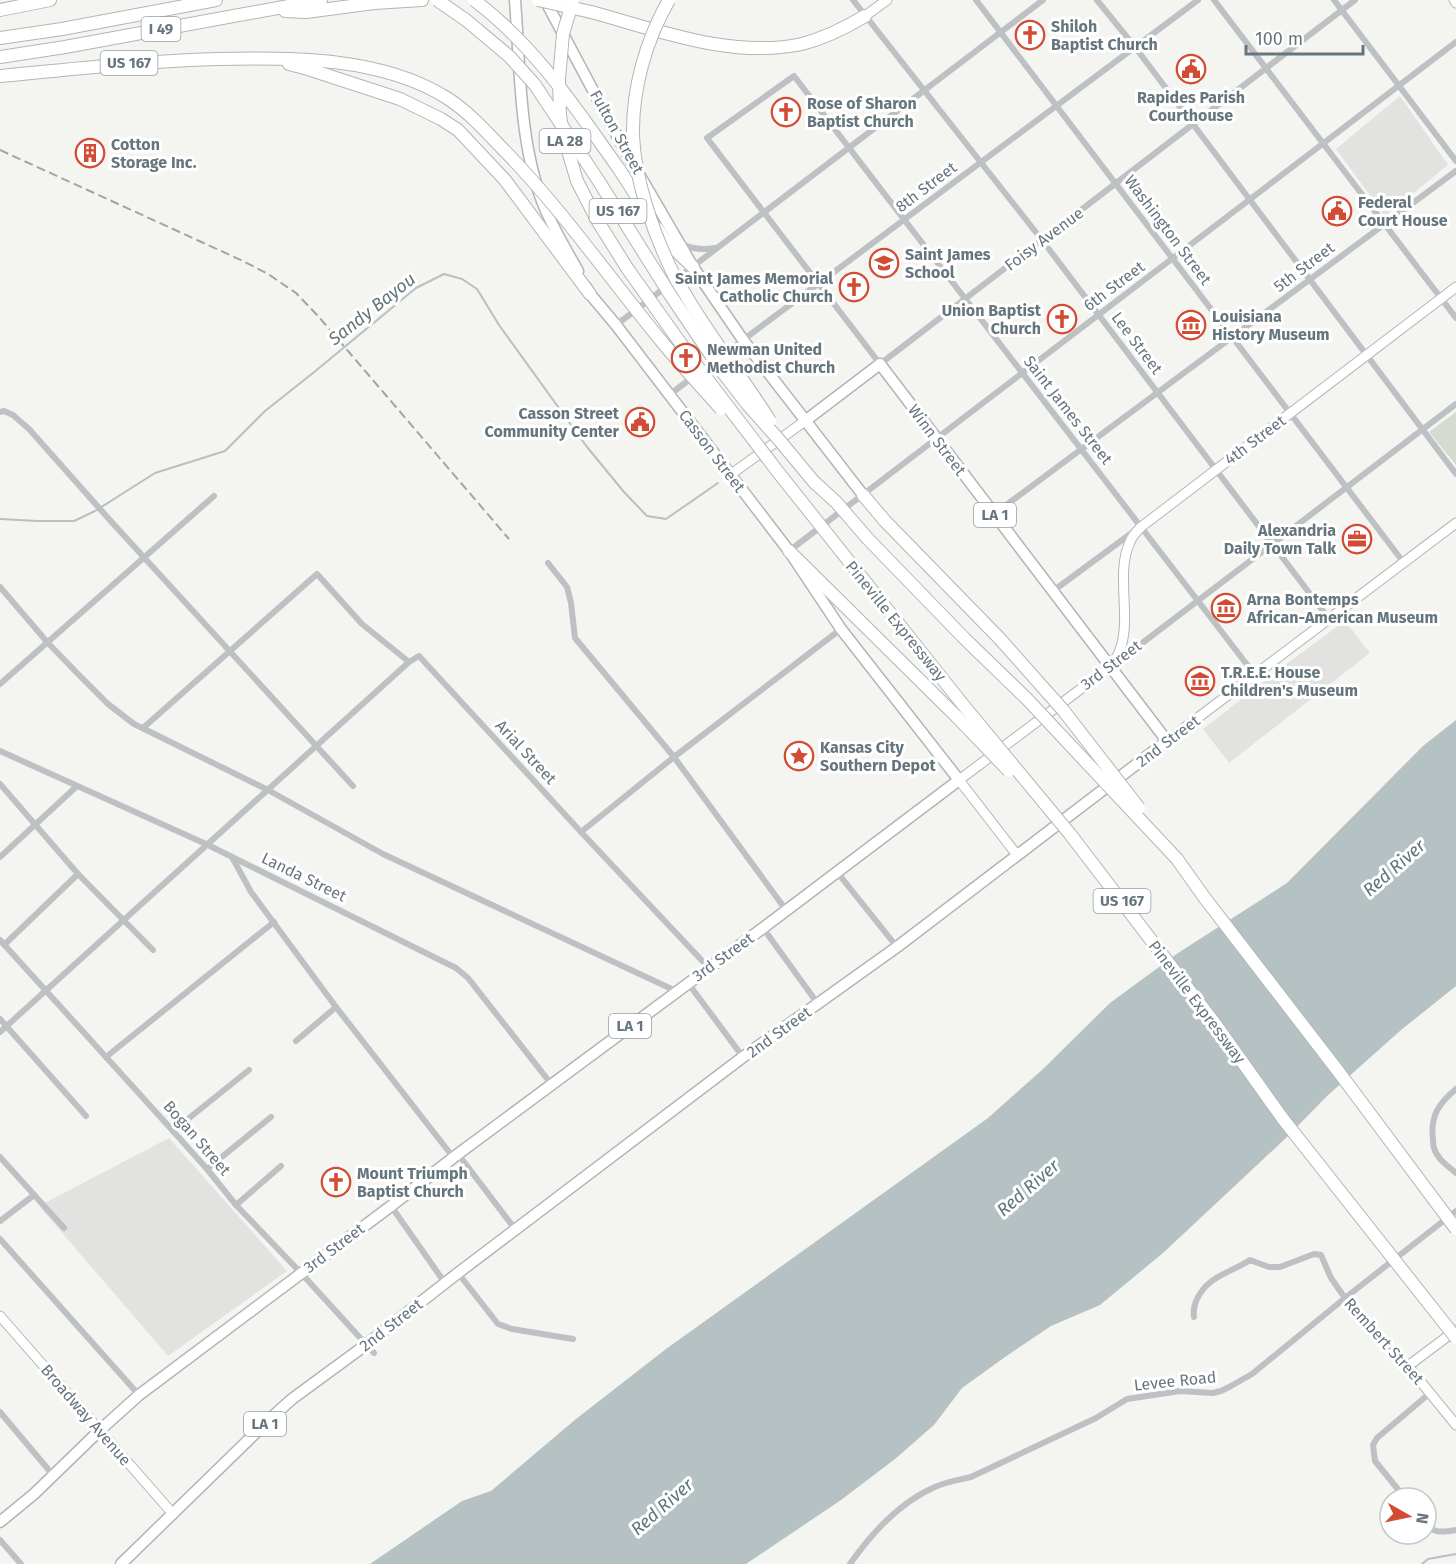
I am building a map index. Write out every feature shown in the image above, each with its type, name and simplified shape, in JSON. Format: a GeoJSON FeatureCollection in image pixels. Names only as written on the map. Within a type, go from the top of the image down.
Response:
{"type":"FeatureCollection","features":[{"type":"Feature","properties":{"kind":"highway"},"geometry":{"type":"LineString","coordinates":[[0,10],[50,0]]}},
{"type":"Feature","properties":{"kind":"highway","name":"I 49"},"geometry":{"type":"LineString","coordinates":[[0,38],[62,29],[216,0]]}},
{"type":"Feature","properties":{"kind":"highway","name":"I 49"},"geometry":{"type":"LineString","coordinates":[[0,57],[321,0]]}},
{"type":"Feature","properties":{"kind":"highway"},"geometry":{"type":"LineString","coordinates":[[263,10],[306,12],[374,3],[422,0]]}},
{"type":"Feature","properties":{"kind":"highway","name":"US 167"},"geometry":{"type":"LineString","coordinates":[[437,0],[466,20],[510,57],[535,85],[721,370],[780,441]]}},
{"type":"Feature","properties":{"kind":"highway"},"geometry":{"type":"LineString","coordinates":[[474,0],[493,14],[547,69],[619,169],[664,239],[693,267]]}},
{"type":"Feature","properties":{"kind":"highway"},"geometry":{"type":"LineString","coordinates":[[538,0],[690,39],[733,47],[768,48],[803,43],[822,38],[865,16]]}},
{"type":"Feature","properties":{"kind":"highway","name":"LA 28"},"geometry":{"type":"LineString","coordinates":[[573,0],[563,34],[559,97],[564,137],[577,181],[597,220],[627,268],[694,362],[778,472]]}},
{"type":"Feature","properties":{"kind":"highway"},"geometry":{"type":"LineString","coordinates":[[669,0],[661,14],[645,56],[635,109],[633,135],[646,204],[672,273],[699,318],[769,419],[780,441]]}},
{"type":"Feature","properties":{"kind":"highway"},"geometry":{"type":"LineString","coordinates":[[259,58],[308,69],[400,99],[458,130],[505,180],[590,294]]}},
{"type":"Feature","properties":{"kind":"highway","name":"US 167"},"geometry":{"type":"LineString","coordinates":[[0,76],[118,64],[259,58],[338,63],[403,78],[426,87],[447,98],[476,121],[524,169],[659,338],[778,472]]}},
{"type":"Feature","properties":{"kind":"highway","name":"Pineville Expressway"},"geometry":{"type":"LineString","coordinates":[[780,441],[814,482],[836,502],[868,539],[1027,699],[1177,859],[1456,1229]]}},
{"type":"Feature","properties":{"kind":"highway","name":"Pineville Expressway"},"geometry":{"type":"LineString","coordinates":[[778,472],[964,706],[1070,834],[1216,1025],[1283,1119],[1456,1338]]}},
{"type":"Feature","properties":{"kind":"highway"},"geometry":{"type":"LineString","coordinates":[[863,495],[893,530],[1000,639],[1070,718],[1177,859]]}},
{"type":"Feature","properties":{"kind":"highway"},"geometry":{"type":"LineString","coordinates":[[789,551],[956,716],[1070,834]]}},
{"type":"Feature","properties":{"kind":"main road","name":"Casson Street"},"geometry":{"type":"LineString","coordinates":[[515,0],[523,112],[530,160],[542,201],[590,294],[789,551],[841,629],[1017,855]]}},
{"type":"Feature","properties":{"kind":"main road","name":"Fulton Street"},"geometry":{"type":"LineString","coordinates":[[545,0],[622,145],[693,267],[743,340],[863,495]]}},
{"type":"Feature","properties":{"kind":"main road"},"geometry":{"type":"LineString","coordinates":[[865,16],[887,0]]}},
{"type":"Feature","properties":{"kind":"main road","name":"4th Street"},"geometry":{"type":"LineString","coordinates":[[1141,527],[1456,287]]}},
{"type":"Feature","properties":{"kind":"main road","name":"Foisy Avenue"},"geometry":{"type":"LineString","coordinates":[[730,475],[880,364]]}},
{"type":"Feature","properties":{"kind":"main road","name":"Winn Street"},"geometry":{"type":"LineString","coordinates":[[880,364],[1167,741]]}},
{"type":"Feature","properties":{"kind":"main road","name":"2nd Street"},"geometry":{"type":"LineString","coordinates":[[121,1564],[292,1399],[370,1349],[458,1272],[743,1057],[897,947],[1456,523]]}},
{"type":"Feature","properties":{"kind":"main road"},"geometry":{"type":"LineString","coordinates":[[1110,667],[1119,653],[1123,640],[1127,550],[1141,527]]}},
{"type":"Feature","properties":{"kind":"main road","name":"3rd Street"},"geometry":{"type":"LineString","coordinates":[[0,1522],[139,1395],[1110,667]]}},
{"type":"Feature","properties":{"kind":"main road","name":"Broadway Avenue"},"geometry":{"type":"LineString","coordinates":[[0,1316],[173,1514]]}},
{"type":"Feature","properties":{"kind":"main road"},"geometry":{"type":"LineString","coordinates":[[1408,1366],[1456,1330]]}},
{"type":"Feature","properties":{"kind":"main road","name":"Rembert Street"},"geometry":{"type":"LineString","coordinates":[[1408,1366],[1456,1425]]}},
{"type":"Feature","properties":{"kind":"street","name":"Lee Street"},"geometry":{"type":"LineString","coordinates":[[853,0],[1042,240],[1329,619]]}},
{"type":"Feature","properties":{"kind":"street","name":"Washington Street"},"geometry":{"type":"LineString","coordinates":[[976,0],[1404,563]]}},
{"type":"Feature","properties":{"kind":"street"},"geometry":{"type":"LineString","coordinates":[[616,325],[1043,0]]}},
{"type":"Feature","properties":{"kind":"street"},"geometry":{"type":"LineString","coordinates":[[1098,0],[1456,474]]}},
{"type":"Feature","properties":{"kind":"street","name":"8th Street"},"geometry":{"type":"LineString","coordinates":[[710,364],[1198,0]]}},
{"type":"Feature","properties":{"kind":"street"},"geometry":{"type":"LineString","coordinates":[[1214,0],[1456,318]]}},
{"type":"Feature","properties":{"kind":"street"},"geometry":{"type":"LineString","coordinates":[[1334,0],[1456,161]]}},
{"type":"Feature","properties":{"kind":"street","name":"Foisy Avenue"},"geometry":{"type":"LineString","coordinates":[[880,364],[1355,0]]}},
{"type":"Feature","properties":{"kind":"street","name":"6th Street"},"geometry":{"type":"LineString","coordinates":[[789,551],[1456,42]]}},
{"type":"Feature","properties":{"kind":"street","name":"Winn Street"},"geometry":{"type":"LineString","coordinates":[[794,76],[707,138],[880,364]]}},
{"type":"Feature","properties":{"kind":"street","name":"Saint James Street"},"geometry":{"type":"LineString","coordinates":[[794,76],[1255,675]]}},
{"type":"Feature","properties":{"kind":"street","name":"5th Street"},"geometry":{"type":"LineString","coordinates":[[994,514],[1456,171]]}},
{"type":"Feature","properties":{"kind":"street"},"geometry":{"type":"LineString","coordinates":[[680,242],[689,248],[696,249],[719,247]]}},
{"type":"Feature","properties":{"kind":"street"},"geometry":{"type":"LineString","coordinates":[[669,395],[704,369]]}},
{"type":"Feature","properties":{"kind":"street","name":"3rd Street"},"geometry":{"type":"LineString","coordinates":[[1110,667],[1456,404]]}},
{"type":"Feature","properties":{"kind":"street"},"geometry":{"type":"LineString","coordinates":[[2,411],[13,415],[29,429],[353,786]]}},
{"type":"Feature","properties":{"kind":"street"},"geometry":{"type":"LineString","coordinates":[[0,684],[214,496]]}},
{"type":"Feature","properties":{"kind":"street","name":"4th Street"},"geometry":{"type":"LineString","coordinates":[[1053,591],[1141,527]]}},
{"type":"Feature","properties":{"kind":"street"},"geometry":{"type":"LineString","coordinates":[[548,563],[567,587],[575,638],[674,757],[786,910]]}},
{"type":"Feature","properties":{"kind":"street","name":"Arial Street"},"geometry":{"type":"LineString","coordinates":[[230,651],[317,574],[362,624],[409,662],[419,656],[580,832],[708,967]]}},
{"type":"Feature","properties":{"kind":"street"},"geometry":{"type":"LineString","coordinates":[[0,587],[48,643],[108,704],[124,717],[268,790],[383,854],[676,991]]}},
{"type":"Feature","properties":{"kind":"street"},"geometry":{"type":"LineString","coordinates":[[580,832],[841,629]]}},
{"type":"Feature","properties":{"kind":"street"},"geometry":{"type":"LineString","coordinates":[[143,728],[230,651]]}},
{"type":"Feature","properties":{"kind":"street"},"geometry":{"type":"LineString","coordinates":[[0,1032],[409,662]]}},
{"type":"Feature","properties":{"kind":"street","name":"Landa Street"},"geometry":{"type":"LineString","coordinates":[[0,751],[206,844],[456,968],[468,978],[552,1085]]}},
{"type":"Feature","properties":{"kind":"street"},"geometry":{"type":"LineString","coordinates":[[0,784],[78,874],[153,950]]}},
{"type":"Feature","properties":{"kind":"street"},"geometry":{"type":"LineString","coordinates":[[0,857],[76,786]]}},
{"type":"Feature","properties":{"kind":"street"},"geometry":{"type":"LineString","coordinates":[[232,857],[251,892],[336,1006],[515,1229]]}},
{"type":"Feature","properties":{"kind":"street"},"geometry":{"type":"LineString","coordinates":[[837,872],[897,947]]}},
{"type":"Feature","properties":{"kind":"street"},"geometry":{"type":"LineString","coordinates":[[2,943],[78,874]]}},
{"type":"Feature","properties":{"kind":"street"},"geometry":{"type":"LineString","coordinates":[[106,1057],[274,922]]}},
{"type":"Feature","properties":{"kind":"street"},"geometry":{"type":"LineString","coordinates":[[763,928],[818,1004]]}},
{"type":"Feature","properties":{"kind":"street","name":"Bogan Street"},"geometry":{"type":"LineString","coordinates":[[2,943],[207,1169],[236,1205],[370,1349]]}},
{"type":"Feature","properties":{"kind":"street"},"geometry":{"type":"LineString","coordinates":[[688,982],[743,1057]]}},
{"type":"Feature","properties":{"kind":"street"},"geometry":{"type":"LineString","coordinates":[[296,1041],[336,1006]]}},
{"type":"Feature","properties":{"kind":"street"},"geometry":{"type":"LineString","coordinates":[[0,1019],[86,1116]]}},
{"type":"Feature","properties":{"kind":"street"},"geometry":{"type":"LineString","coordinates":[[173,1131],[249,1070]]}},
{"type":"Feature","properties":{"kind":"street"},"geometry":{"type":"LineString","coordinates":[[1456,1089],[1444,1100],[1432,1123],[1434,1149],[1441,1160],[1456,1173]]}},
{"type":"Feature","properties":{"kind":"street"},"geometry":{"type":"LineString","coordinates":[[207,1169],[271,1117]]}},
{"type":"Feature","properties":{"kind":"street"},"geometry":{"type":"LineString","coordinates":[[0,1156],[64,1228]]}},
{"type":"Feature","properties":{"kind":"street"},"geometry":{"type":"LineString","coordinates":[[236,1205],[281,1166]]}},
{"type":"Feature","properties":{"kind":"street"},"geometry":{"type":"LineString","coordinates":[[0,1221],[34,1195]]}},
{"type":"Feature","properties":{"kind":"street"},"geometry":{"type":"LineString","coordinates":[[390,1206],[445,1283]]}},
{"type":"Feature","properties":{"kind":"street","name":"Levee Road"},"geometry":{"type":"LineString","coordinates":[[850,1564],[872,1535],[899,1510],[933,1488],[971,1477],[1096,1418],[1127,1400],[1180,1391],[1202,1393],[1221,1391],[1252,1374],[1456,1211]]}},
{"type":"Feature","properties":{"kind":"street"},"geometry":{"type":"LineString","coordinates":[[0,1239],[139,1395]]}},
{"type":"Feature","properties":{"kind":"street","name":"Rembert Street"},"geometry":{"type":"LineString","coordinates":[[1194,1317],[1193,1311],[1202,1290],[1218,1276],[1237,1269],[1250,1260],[1269,1267],[1280,1267],[1317,1254],[1321,1255],[1331,1278],[1345,1298],[1408,1366]]}},
{"type":"Feature","properties":{"kind":"street"},"geometry":{"type":"LineString","coordinates":[[458,1272],[498,1324],[512,1329],[573,1339]]}},
{"type":"Feature","properties":{"kind":"street"},"geometry":{"type":"LineString","coordinates":[[1395,1486],[1375,1461],[1373,1445],[1377,1438],[1430,1393]]}},
{"type":"Feature","properties":{"kind":"street"},"geometry":{"type":"LineString","coordinates":[[0,1412],[53,1475]]}},
{"type":"Feature","properties":{"kind":"street"},"geometry":{"type":"LineString","coordinates":[[1438,1532],[1456,1530]]}},
{"type":"Feature","properties":{"kind":"street"},"geometry":{"type":"LineString","coordinates":[[0,1540],[21,1564]]}},
{"type":"Feature","properties":{"kind":"shaded area"},"geometry":{"type":"Polygon","coordinates":[[[1400,96],[1448,165],[1385,216],[1336,149],[1400,96]]]}},
{"type":"Feature","properties":{"kind":"shaded area"},"geometry":{"type":"Polygon","coordinates":[[[1456,412],[1456,465],[1429,432],[1456,412]]]}},
{"type":"Feature","properties":{"kind":"shaded area"},"geometry":{"type":"Polygon","coordinates":[[[1345,621],[1370,653],[1229,763],[1203,729],[1345,621]]]}},
{"type":"Feature","properties":{"kind":"shaded area"},"geometry":{"type":"Polygon","coordinates":[[[169,1138],[287,1271],[168,1356],[39,1206],[169,1138]]]}},
{"type":"Feature","properties":{"kind":"water","name":"Red River"},"geometry":{"type":"Polygon","coordinates":[[[1456,720],[1456,986],[1401,1030],[1327,1096],[1287,1137],[1163,1253],[1100,1305],[1051,1326],[962,1388],[934,1425],[895,1459],[841,1500],[746,1564],[370,1564],[462,1501],[491,1491],[576,1419],[666,1349],[988,1118],[1042,1070],[1110,1003],[1178,953],[1287,883],[1423,746],[1456,720]]]}},
{"type":"Feature","properties":{"kind":"waterway","name":"Sandy Bayou"},"geometry":{"type":"LineString","coordinates":[[0,519],[74,521],[95,511],[155,473],[225,451],[265,411],[416,288],[444,274],[462,279],[477,289],[499,325],[587,447],[647,516],[666,519],[718,483]]}},
{"type":"Feature","properties":{"kind":"waterway"},"geometry":{"type":"LineString","coordinates":[[1422,1564],[1428,1559],[1456,1554]]}},
{"type":"Feature","properties":{"kind":"railway"},"geometry":{"type":"LineString","coordinates":[[0,150],[243,261],[296,293],[509,539]]}},
{"type":"Feature","properties":{"kind":"place","name":"Shiloh Baptist Church"},"geometry":{"type":"Point","coordinates":[1030,35]}},
{"type":"Feature","properties":{"kind":"place","name":"Rapides Parish Courthouse"},"geometry":{"type":"Point","coordinates":[1191,69]}},
{"type":"Feature","properties":{"kind":"place","name":"Rose of Sharon Baptist Church"},"geometry":{"type":"Point","coordinates":[786,112]}},
{"type":"Feature","properties":{"kind":"place","name":"Cotton Storage Inc."},"geometry":{"type":"Point","coordinates":[90,153]}},
{"type":"Feature","properties":{"kind":"place","name":"Federal Court House"},"geometry":{"type":"Point","coordinates":[1337,211]}},
{"type":"Feature","properties":{"kind":"place","name":"Saint James School"},"geometry":{"type":"Point","coordinates":[884,263]}},
{"type":"Feature","properties":{"kind":"place","name":"Saint James Memorial Catholic Church"},"geometry":{"type":"Point","coordinates":[854,287]}},
{"type":"Feature","properties":{"kind":"place","name":"Union Baptist Church"},"geometry":{"type":"Point","coordinates":[1062,319]}},
{"type":"Feature","properties":{"kind":"place","name":"Louisiana History Museum"},"geometry":{"type":"Point","coordinates":[1191,325]}},
{"type":"Feature","properties":{"kind":"place","name":"Newman United Methodist Church"},"geometry":{"type":"Point","coordinates":[686,358]}},
{"type":"Feature","properties":{"kind":"place","name":"Casson Street Community Center"},"geometry":{"type":"Point","coordinates":[640,422]}},
{"type":"Feature","properties":{"kind":"place","name":"Alexandria Daily Town Talk"},"geometry":{"type":"Point","coordinates":[1357,539]}},
{"type":"Feature","properties":{"kind":"place","name":"Arna Bontemps African-American Museum"},"geometry":{"type":"Point","coordinates":[1226,608]}},
{"type":"Feature","properties":{"kind":"place","name":"T.R.E.E. House Children's Museum"},"geometry":{"type":"Point","coordinates":[1200,681]}},
{"type":"Feature","properties":{"kind":"place","name":"Kansas City Southern Depot"},"geometry":{"type":"Point","coordinates":[799,756]}},
{"type":"Feature","properties":{"kind":"place","name":"Mount Triumph Baptist Church"},"geometry":{"type":"Point","coordinates":[336,1182]}}]}
